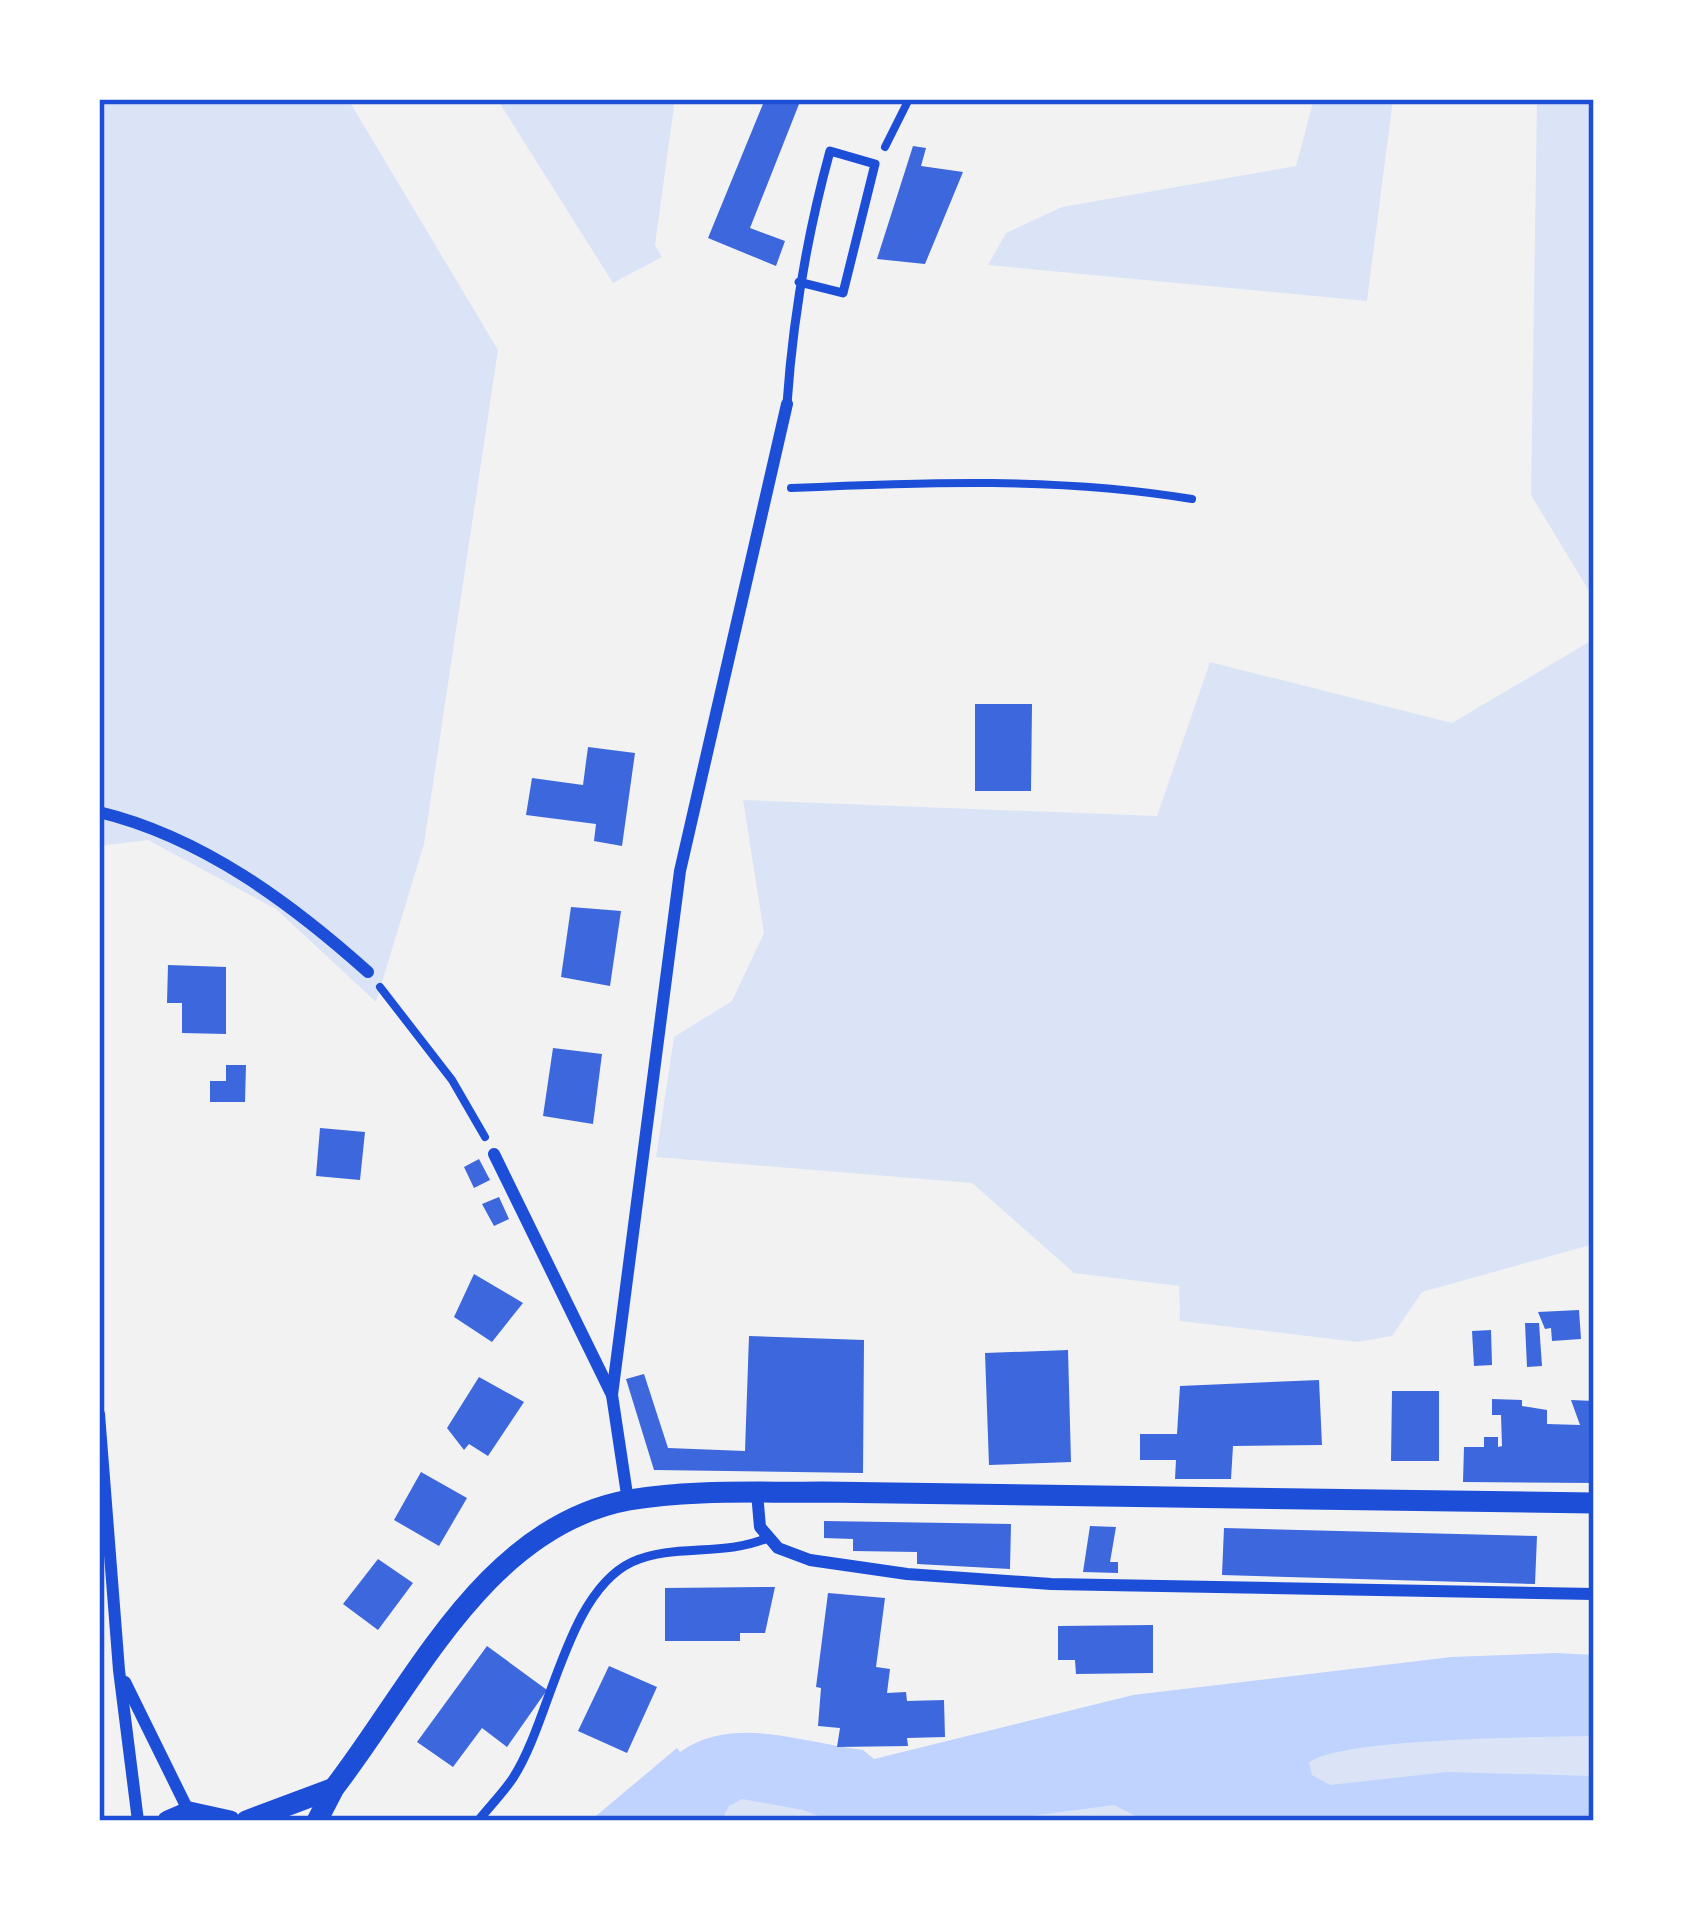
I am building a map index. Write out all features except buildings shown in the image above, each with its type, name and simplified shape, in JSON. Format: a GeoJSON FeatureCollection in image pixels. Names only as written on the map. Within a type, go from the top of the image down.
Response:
{"type":"FeatureCollection","features":[{"type":"Feature","properties":{"kind":"street"},"geometry":{"type":"LineString","coordinates":[[628,1501],[612,1394],[680,871],[772,489],[787,404]]}},
{"type":"Feature","properties":{"kind":"street"},"geometry":{"type":"LineString","coordinates":[[99,812],[230,867],[295,907],[368,972]]}},
{"type":"Feature","properties":{"kind":"street"},"geometry":{"type":"LineString","coordinates":[[494,1154],[612,1394]]}},
{"type":"Feature","properties":{"kind":"street"},"geometry":{"type":"LineString","coordinates":[[99,1414],[119,1670],[138,1821]]}},
{"type":"Feature","properties":{"kind":"street"},"geometry":{"type":"LineString","coordinates":[[757,1492],[757,1511],[767,1538],[810,1560],[973,1580],[1594,1594]]}},
{"type":"Feature","properties":{"kind":"street"},"geometry":{"type":"LineString","coordinates":[[317,1821],[334,1789],[478,1593],[549,1534],[628,1501],[757,1492],[1594,1503]]}},
{"type":"Feature","properties":{"kind":"street"},"geometry":{"type":"LineString","coordinates":[[119,1670],[179,1817],[230,1821]]}},
{"type":"Feature","properties":{"kind":"street"},"geometry":{"type":"LineString","coordinates":[[246,1821],[334,1789]]}},
{"type":"Feature","properties":{"kind":"lane"},"geometry":{"type":"LineString","coordinates":[[787,404],[799,282],[830,151],[875,164],[843,293],[799,282]]}},
{"type":"Feature","properties":{"kind":"lane"},"geometry":{"type":"LineString","coordinates":[[478,1821],[514,1776],[592,1598],[614,1572],[658,1554],[714,1553],[767,1538]]}},
{"type":"Feature","properties":{"kind":"path"},"geometry":{"type":"LineString","coordinates":[[875,164],[909,99]]}},
{"type":"Feature","properties":{"kind":"path"},"geometry":{"type":"LineString","coordinates":[[772,489],[898,483],[1109,485],[1192,499]]}},
{"type":"Feature","properties":{"kind":"path"},"geometry":{"type":"LineString","coordinates":[[368,972],[452,1080],[494,1154]]}},
{"type":"Feature","properties":{"kind":"shaded area"},"geometry":{"type":"Polygon","coordinates":[[[99,99],[348,99],[498,350],[424,844],[376,1002],[276,909],[148,840],[99,846],[99,99]]]}},
{"type":"Feature","properties":{"kind":"shaded area"},"geometry":{"type":"Polygon","coordinates":[[[497,99],[675,99],[655,245],[662,257],[613,283],[497,99]]]}},
{"type":"Feature","properties":{"kind":"shaded area"},"geometry":{"type":"Polygon","coordinates":[[[1314,99],[1393,99],[1367,301],[988,265],[1006,233],[1062,207],[1296,166],[1314,99]]]}},
{"type":"Feature","properties":{"kind":"shaded area"},"geometry":{"type":"Polygon","coordinates":[[[1537,99],[1594,99],[1594,599],[1531,495],[1537,99]]]}},
{"type":"Feature","properties":{"kind":"shaded area"},"geometry":{"type":"Polygon","coordinates":[[[1594,639],[1594,1244],[1422,1292],[1392,1336],[1358,1342],[1180,1321],[1179,1286],[1074,1273],[972,1183],[656,1157],[674,1037],[732,1001],[764,933],[743,800],[1157,816],[1210,662],[1452,723],[1594,639]]]}},
{"type":"Feature","properties":{"kind":"shaded area"},"geometry":{"type":"Polygon","coordinates":[[[1594,1709],[1594,1821],[691,1821],[731,1785],[1594,1709]]]}},
{"type":"Feature","properties":{"kind":"water"},"geometry":{"type":"Polygon","coordinates":[[[1594,1655],[1594,1736],[1398,1744],[1358,1748],[1309,1763],[1312,1775],[1330,1785],[1447,1772],[1594,1776],[1594,1821],[1145,1821],[1114,1805],[994,1821],[831,1821],[803,1810],[742,1799],[729,1806],[721,1821],[590,1821],[677,1748],[680,1752],[723,1735],[769,1734],[863,1750],[874,1759],[1133,1695],[1451,1657],[1594,1655]]]}}]}
